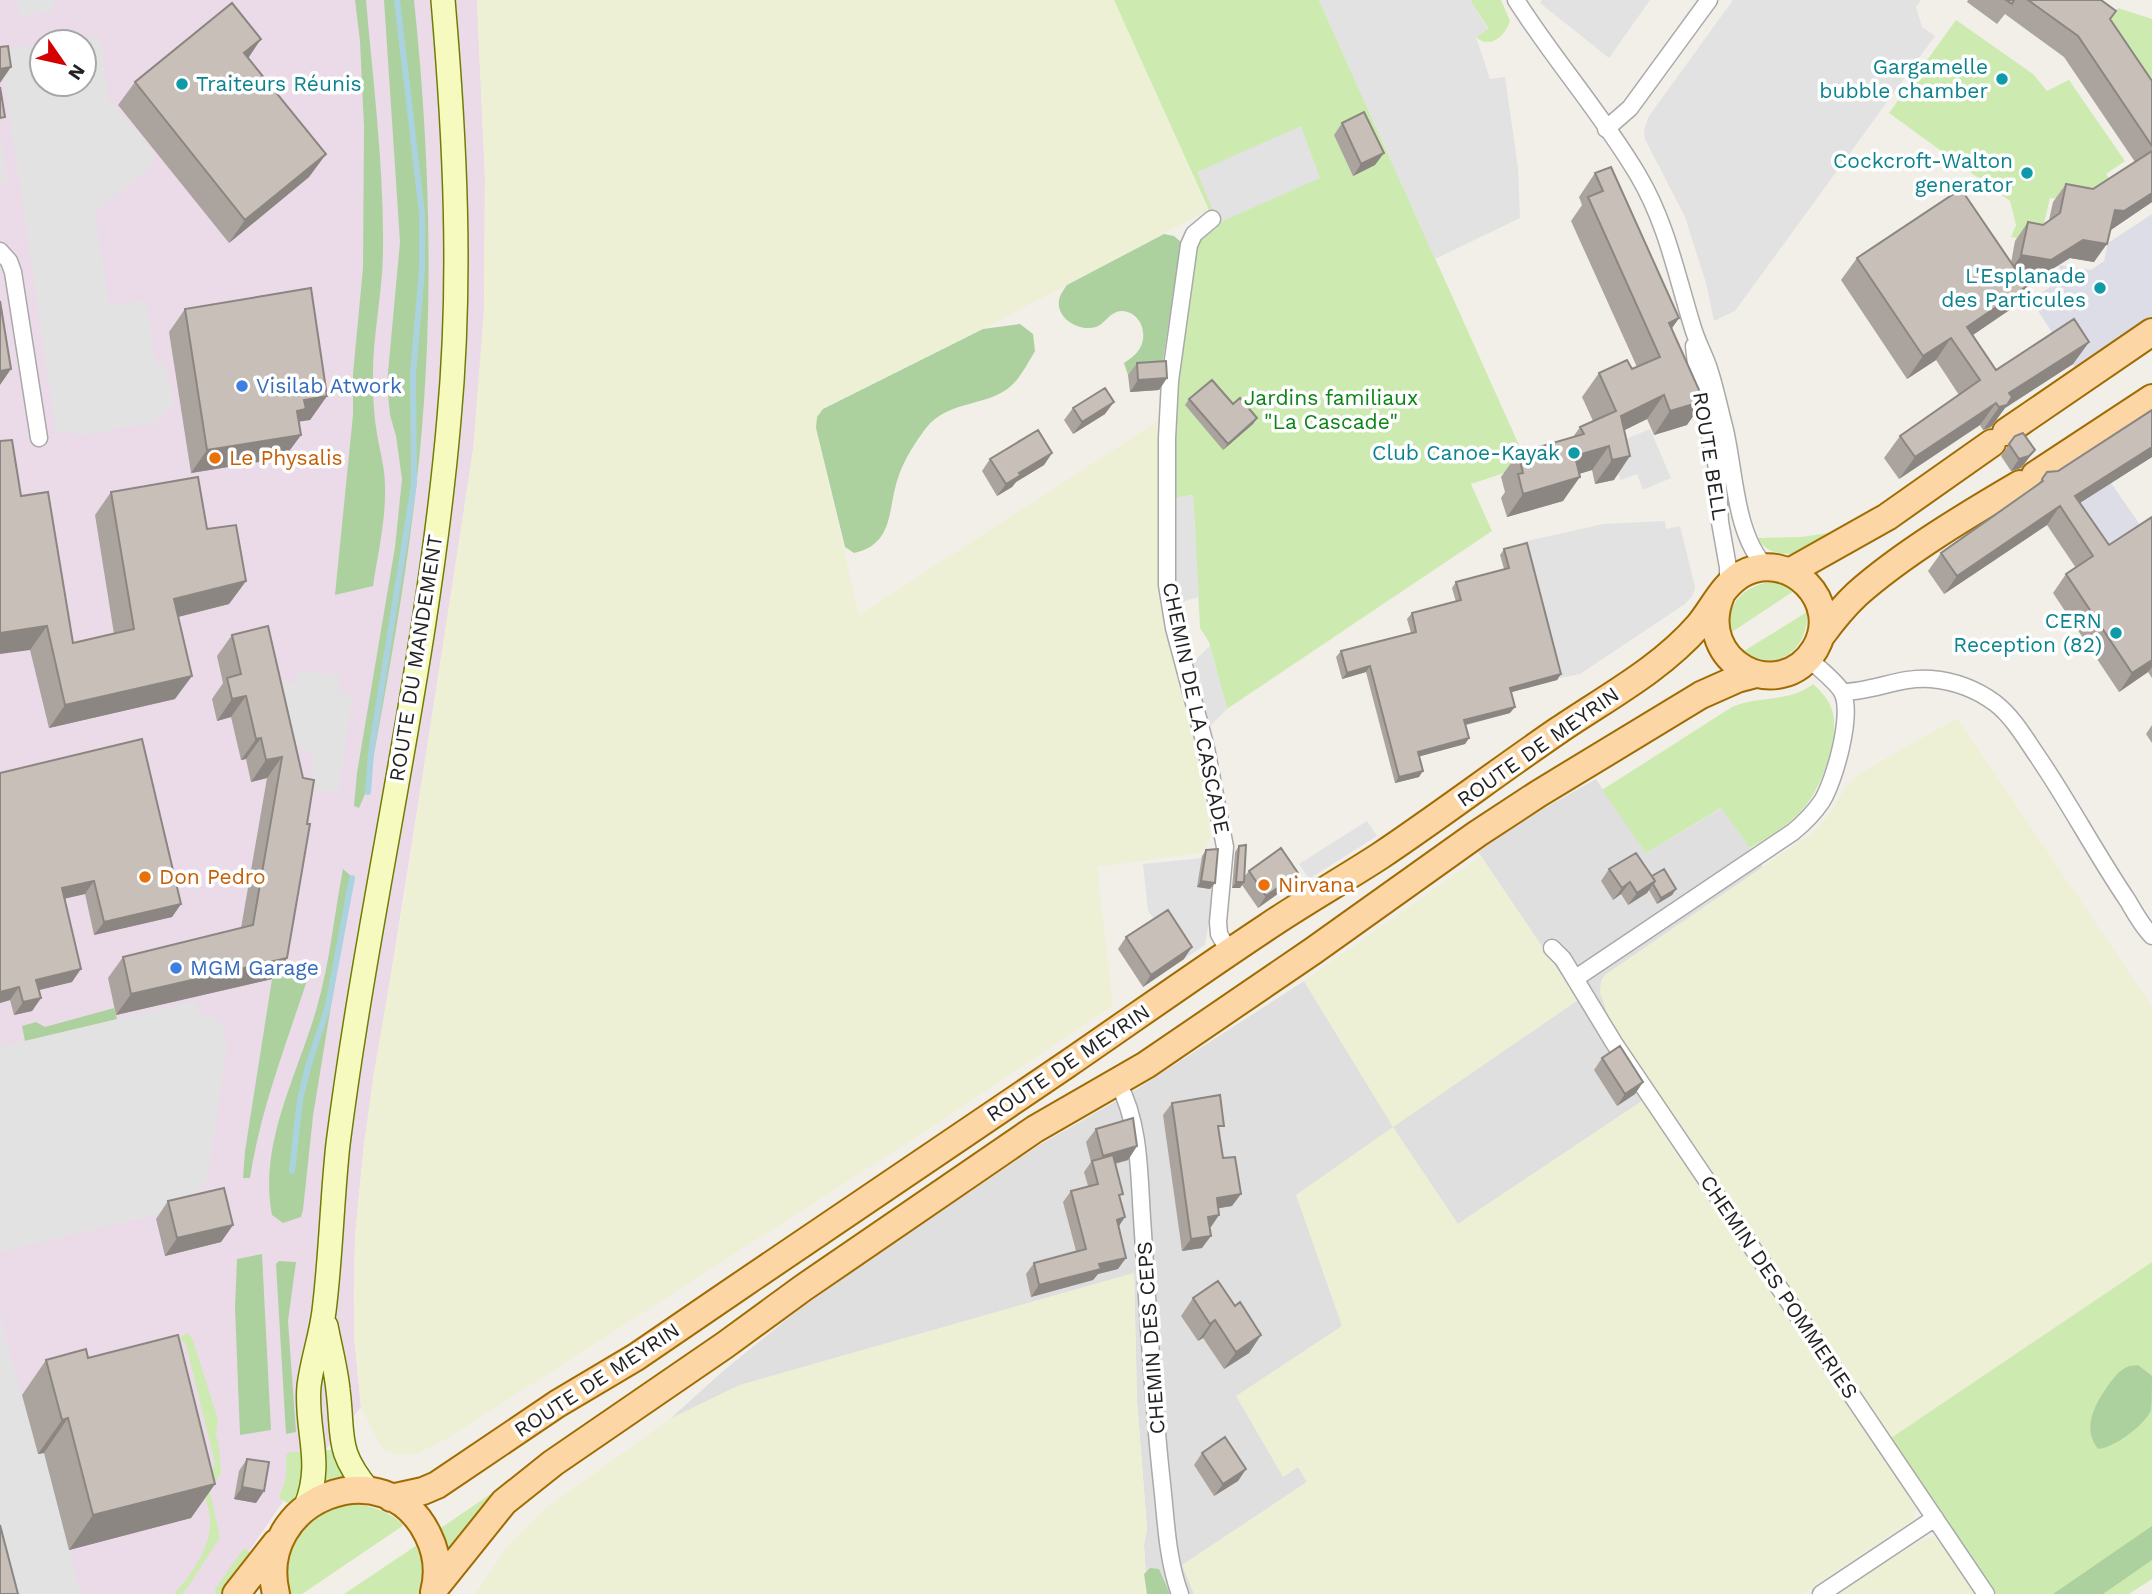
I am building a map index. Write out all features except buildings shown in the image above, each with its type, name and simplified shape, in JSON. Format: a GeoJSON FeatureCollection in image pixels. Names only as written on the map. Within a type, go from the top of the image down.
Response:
{"type":"FeatureCollection","features":[{"type":"Feature","properties":{"kind":"main road","name":"ROUTE DU MANDEMENT"},"geometry":{"type":"LineString","coordinates":[[306,1506],[313,1488],[315,1463],[309,1388],[324,1313],[338,1150],[350,1054],[427,596],[449,419],[456,302],[456,235],[451,95],[443,0]]}},
{"type":"Feature","properties":{"kind":"main road","name":"ROUTE DE MEYRIN"},"geometry":{"type":"LineString","coordinates":[[306,1506],[337,1492],[380,1495],[423,1491],[438,1485],[557,1404],[636,1357],[1266,927],[1399,843],[1639,677],[1694,631],[1724,590],[1745,572],[1779,569],[1886,517],[2152,332]]}},
{"type":"Feature","properties":{"kind":"main road","name":"ROUTE DE MEYRIN"},"geometry":{"type":"LineString","coordinates":[[434,1591],[504,1502],[553,1463],[725,1345],[803,1287],[1024,1137],[1118,1083],[1538,794],[1701,695],[1737,679],[1756,674],[1790,671],[1814,647],[1839,612],[1894,565],[2152,398]]}},
{"type":"Feature","properties":{"kind":"main road"},"geometry":{"type":"LineString","coordinates":[[1779,569],[1802,578],[1816,594],[1823,614],[1814,647]]}},
{"type":"Feature","properties":{"kind":"main road"},"geometry":{"type":"LineString","coordinates":[[1724,590],[1715,615],[1721,645],[1734,663],[1756,674]]}},
{"type":"Feature","properties":{"kind":"main road","name":"ROUTE DU MANDEMENT"},"geometry":{"type":"LineString","coordinates":[[324,1313],[338,1390],[341,1437],[346,1458],[380,1495]]}},
{"type":"Feature","properties":{"kind":"main road"},"geometry":{"type":"LineString","coordinates":[[380,1495],[411,1512],[425,1529],[436,1558],[434,1591]]}},
{"type":"Feature","properties":{"kind":"main road"},"geometry":{"type":"LineString","coordinates":[[236,1594],[295,1516],[306,1506]]}},
{"type":"Feature","properties":{"kind":"main road"},"geometry":{"type":"LineString","coordinates":[[276,1594],[273,1569],[280,1539]]}},
{"type":"Feature","properties":{"kind":"street","name":"ROUTE BELL"},"geometry":{"type":"LineString","coordinates":[[1516,0],[1637,173],[1660,217],[1675,259],[1692,326],[1710,370],[1746,535],[1756,557],[1779,569]]}},
{"type":"Feature","properties":{"kind":"street"},"geometry":{"type":"LineString","coordinates":[[1606,128],[1630,108],[1709,0]]}},
{"type":"Feature","properties":{"kind":"street","name":"CHEMIN DE LA CASCADE"},"geometry":{"type":"LineString","coordinates":[[1212,219],[1194,234],[1189,245],[1172,367],[1167,438],[1166,545],[1167,585],[1174,628],[1206,748],[1225,847],[1218,922],[1219,934],[1230,953]]}},
{"type":"Feature","properties":{"kind":"street"},"geometry":{"type":"LineString","coordinates":[[0,251],[9,261],[13,272],[39,439]]}},
{"type":"Feature","properties":{"kind":"street","name":"ROUTE BELL"},"geometry":{"type":"LineString","coordinates":[[1692,326],[1696,372],[1717,468],[1720,522],[1728,567],[1724,590]]}},
{"type":"Feature","properties":{"kind":"street"},"geometry":{"type":"LineString","coordinates":[[1576,978],[1793,832],[1822,802],[1834,773],[1845,719],[1842,692],[1814,647]]}},
{"type":"Feature","properties":{"kind":"street"},"geometry":{"type":"LineString","coordinates":[[1842,692],[1858,692],[1911,679],[1930,678],[1960,684],[1977,691],[1996,704],[2015,723],[2037,754],[2088,834],[2097,856],[2152,936]]}},
{"type":"Feature","properties":{"kind":"street","name":"CHEMIN DES POMMERIES"},"geometry":{"type":"LineString","coordinates":[[1552,948],[1576,978],[1614,1043],[1986,1594]]}},
{"type":"Feature","properties":{"kind":"street","name":"CHEMIN DES CEPS"},"geometry":{"type":"LineString","coordinates":[[1118,1083],[1126,1098],[1138,1158],[1160,1468],[1170,1557],[1180,1594]]}},
{"type":"Feature","properties":{"kind":"street"},"geometry":{"type":"LineString","coordinates":[[1821,1594],[1934,1518]]}},
{"type":"Feature","properties":{"kind":"shaded area"},"geometry":{"type":"Polygon","coordinates":[[[0,0],[477,0],[485,179],[484,310],[480,384],[453,584],[364,1144],[355,1236],[354,1291],[354,1335],[361,1407],[286,1497],[220,1594],[2,1594],[0,0]]]}},
{"type":"Feature","properties":{"kind":"shaded area"},"geometry":{"type":"Polygon","coordinates":[[[17,0],[52,0],[54,11],[20,16],[17,0]]]}},
{"type":"Feature","properties":{"kind":"shaded area"},"geometry":{"type":"Polygon","coordinates":[[[1319,0],[1470,0],[1488,29],[1476,37],[1490,79],[1505,77],[1518,167],[1520,218],[1435,259],[1319,0]]]}},
{"type":"Feature","properties":{"kind":"shaded area"},"geometry":{"type":"Polygon","coordinates":[[[1542,0],[1650,0],[1609,58],[1540,3],[1542,0]]]}},
{"type":"Feature","properties":{"kind":"shaded area"},"geometry":{"type":"Polygon","coordinates":[[[1733,0],[1921,0],[1916,7],[1922,27],[1935,36],[1735,311],[1714,321],[1706,283],[1685,217],[1645,139],[1644,130],[1649,116],[1733,0]]]}},
{"type":"Feature","properties":{"kind":"shaded area"},"geometry":{"type":"Polygon","coordinates":[[[98,37],[109,102],[155,153],[152,165],[94,213],[110,306],[146,300],[156,366],[165,365],[174,403],[153,423],[76,436],[74,430],[56,433],[0,50],[28,46],[28,98],[98,98],[98,37]]]}},
{"type":"Feature","properties":{"kind":"shaded area"},"geometry":{"type":"Polygon","coordinates":[[[1301,126],[1320,178],[1218,223],[1197,172],[1301,126]]]}},
{"type":"Feature","properties":{"kind":"shaded area"},"geometry":{"type":"Polygon","coordinates":[[[0,135],[8,182],[0,184],[0,135]]]}},
{"type":"Feature","properties":{"kind":"shaded area","name":"L'Esplanade des Particules"},"geometry":{"type":"Polygon","coordinates":[[[2152,214],[2152,324],[2079,374],[2031,300],[2065,277],[2058,265],[2091,270],[2104,261],[2108,243],[2152,214]]]}},
{"type":"Feature","properties":{"kind":"shaded area"},"geometry":{"type":"Polygon","coordinates":[[[1650,429],[1671,478],[1643,490],[1637,474],[1621,480],[1607,447],[1650,429]]]}},
{"type":"Feature","properties":{"kind":"shaded area"},"geometry":{"type":"Polygon","coordinates":[[[2111,483],[2145,532],[2111,554],[2077,505],[2111,483]]]}},
{"type":"Feature","properties":{"kind":"shaded area"},"geometry":{"type":"Polygon","coordinates":[[[1193,495],[1199,597],[1178,603],[1173,498],[1193,495]]]}},
{"type":"Feature","properties":{"kind":"shaded area"},"geometry":{"type":"Polygon","coordinates":[[[1665,521],[1666,529],[1680,526],[1695,587],[1693,595],[1685,604],[1580,674],[1560,678],[1523,542],[1603,524],[1665,521]]]}},
{"type":"Feature","properties":{"kind":"shaded area"},"geometry":{"type":"Polygon","coordinates":[[[1210,646],[1227,709],[1209,727],[1191,664],[1210,646]]]}},
{"type":"Feature","properties":{"kind":"shaded area"},"geometry":{"type":"Polygon","coordinates":[[[299,669],[341,676],[338,693],[353,696],[338,793],[309,789],[314,756],[290,742],[279,695],[282,682],[296,683],[299,669]]]}},
{"type":"Feature","properties":{"kind":"shaded area"},"geometry":{"type":"Polygon","coordinates":[[[1596,779],[1646,853],[1722,808],[1763,867],[1605,975],[1601,981],[1609,1019],[1657,1091],[1458,1224],[1342,1325],[1284,1476],[1298,1467],[1307,1482],[1183,1565],[1194,1594],[1147,1594],[1144,1545],[1147,1529],[1137,1401],[1134,1273],[740,1385],[670,1419],[723,1371],[797,1311],[880,1252],[1038,1146],[1137,1089],[1304,981],[1393,1126],[1578,1000],[1478,852],[1529,817],[1596,779]]]}},
{"type":"Feature","properties":{"kind":"shaded area"},"geometry":{"type":"Polygon","coordinates":[[[1367,821],[1377,836],[1309,879],[1299,864],[1367,821]]]}},
{"type":"Feature","properties":{"kind":"shaded area"},"geometry":{"type":"Polygon","coordinates":[[[1202,858],[1197,887],[1214,890],[1205,945],[1184,959],[1148,911],[1143,864],[1202,858]]]}},
{"type":"Feature","properties":{"kind":"shaded area"},"geometry":{"type":"Polygon","coordinates":[[[195,1001],[199,1014],[212,1017],[224,1026],[227,1049],[209,1171],[206,1181],[197,1193],[199,1204],[0,1252],[0,1047],[195,1001]]]}},
{"type":"Feature","properties":{"kind":"shaded area"},"geometry":{"type":"Polygon","coordinates":[[[0,1316],[38,1454],[44,1453],[81,1594],[7,1594],[0,1568],[0,1316]]]}},
{"type":"Feature","properties":{"kind":"green space"},"geometry":{"type":"Polygon","coordinates":[[[355,0],[366,0],[380,155],[383,266],[374,348],[373,387],[385,499],[373,586],[335,595],[353,415],[353,374],[363,268],[364,127],[355,0]]]}},
{"type":"Feature","properties":{"kind":"green space"},"geometry":{"type":"Polygon","coordinates":[[[384,0],[414,0],[427,183],[428,305],[422,427],[406,563],[368,787],[359,808],[354,806],[357,773],[395,547],[402,479],[387,383],[400,242],[384,0]]]}},
{"type":"Feature","properties":{"kind":"green space"},"geometry":{"type":"Polygon","coordinates":[[[477,0],[1114,0],[1208,210],[983,329],[823,409],[816,428],[859,615],[1161,419],[1159,540],[1164,617],[1198,751],[1211,835],[1207,846],[1200,853],[1097,867],[1113,1005],[938,1123],[448,1438],[417,1454],[401,1455],[385,1450],[380,1445],[361,1407],[354,1335],[355,1236],[374,1072],[401,916],[473,450],[484,310],[485,179],[477,0]]]}},
{"type":"Feature","properties":{"kind":"green space","name":"Jardins familiaux \"La Cascade\""},"geometry":{"type":"Polygon","coordinates":[[[1114,0],[1319,0],[1528,465],[1471,484],[1492,531],[1227,709],[1209,642],[1200,628],[1193,495],[1173,498],[1174,407],[1196,240],[1217,228],[1114,0]]]}},
{"type":"Feature","properties":{"kind":"green space"},"geometry":{"type":"Polygon","coordinates":[[[1470,0],[1501,0],[1510,21],[1505,32],[1496,40],[1487,42],[1476,37],[1488,28],[1470,0]]]}},
{"type":"Feature","properties":{"kind":"green space"},"geometry":{"type":"Polygon","coordinates":[[[2118,8],[2152,19],[2152,122],[2096,40],[2118,8]]]}},
{"type":"Feature","properties":{"kind":"green space"},"geometry":{"type":"Polygon","coordinates":[[[1956,20],[2033,74],[2047,91],[2069,80],[2125,161],[2106,174],[2111,181],[2081,201],[2050,198],[2043,228],[2027,240],[2011,237],[2016,225],[2010,201],[1889,113],[1956,20]]]}},
{"type":"Feature","properties":{"kind":"green space"},"geometry":{"type":"Polygon","coordinates":[[[1164,234],[1174,236],[1181,242],[1162,367],[1158,373],[1128,375],[1124,363],[1137,353],[1143,337],[1138,320],[1129,313],[1119,311],[1096,327],[1083,328],[1065,318],[1059,307],[1059,300],[1067,285],[1164,234]]]}},
{"type":"Feature","properties":{"kind":"green space"},"geometry":{"type":"Polygon","coordinates":[[[1020,324],[1033,334],[1035,351],[1015,382],[995,396],[959,407],[936,418],[922,433],[904,463],[884,533],[868,548],[854,553],[845,547],[816,428],[817,417],[823,409],[983,329],[1020,324]]]}},
{"type":"Feature","properties":{"kind":"green space"},"geometry":{"type":"Polygon","coordinates":[[[1835,532],[1810,550],[1793,554],[1773,551],[1758,538],[1801,537],[1835,532]]]}},
{"type":"Feature","properties":{"kind":"green space"},"geometry":{"type":"Polygon","coordinates":[[[1770,582],[1783,584],[1794,591],[1732,632],[1731,613],[1738,598],[1752,588],[1770,582]]]}},
{"type":"Feature","properties":{"kind":"green space"},"geometry":{"type":"Polygon","coordinates":[[[1807,612],[1803,637],[1789,654],[1768,660],[1756,658],[1744,651],[1807,612]]]}},
{"type":"Feature","properties":{"kind":"green space"},"geometry":{"type":"Polygon","coordinates":[[[1813,684],[1831,706],[1834,734],[1822,777],[1809,801],[1796,816],[1750,848],[1721,808],[1646,853],[1602,790],[1732,707],[1794,694],[1813,684]]]}},
{"type":"Feature","properties":{"kind":"green space"},"geometry":{"type":"Polygon","coordinates":[[[1957,718],[2152,1006],[2152,1262],[1891,1438],[1609,1019],[1600,992],[1601,981],[1605,975],[1814,832],[1828,816],[1847,785],[1862,772],[1957,718]]]}},
{"type":"Feature","properties":{"kind":"green space"},"geometry":{"type":"Polygon","coordinates":[[[1481,856],[1578,1000],[1393,1127],[1304,981],[1481,856]]]}},
{"type":"Feature","properties":{"kind":"green space"},"geometry":{"type":"Polygon","coordinates":[[[343,869],[350,875],[351,883],[313,1116],[303,1210],[301,1217],[283,1223],[272,1215],[270,1162],[282,1109],[321,990],[343,869]]]}},
{"type":"Feature","properties":{"kind":"green space"},"geometry":{"type":"Polygon","coordinates":[[[311,968],[268,1098],[250,1178],[243,1178],[272,979],[311,968]]]}},
{"type":"Feature","properties":{"kind":"green space"},"geometry":{"type":"Polygon","coordinates":[[[114,1008],[117,1019],[25,1041],[22,1026],[36,1022],[45,1027],[114,1008]]]}},
{"type":"Feature","properties":{"kind":"green space"},"geometry":{"type":"Polygon","coordinates":[[[1645,1099],[1912,1497],[1916,1509],[1913,1520],[1802,1594],[1194,1594],[1182,1565],[1307,1482],[1298,1467],[1283,1477],[1236,1396],[1342,1326],[1296,1195],[1393,1127],[1458,1224],[1645,1099]]]}},
{"type":"Feature","properties":{"kind":"green space"},"geometry":{"type":"Polygon","coordinates":[[[262,1254],[271,1430],[240,1435],[235,1308],[237,1259],[262,1254]]]}},
{"type":"Feature","properties":{"kind":"green space"},"geometry":{"type":"Polygon","coordinates":[[[279,1261],[296,1262],[288,1321],[296,1432],[286,1434],[276,1264],[279,1261]]]}},
{"type":"Feature","properties":{"kind":"green space"},"geometry":{"type":"Polygon","coordinates":[[[2152,1262],[2152,1579],[2129,1594],[1996,1594],[1891,1438],[2152,1262]]]}},
{"type":"Feature","properties":{"kind":"green space"},"geometry":{"type":"Polygon","coordinates":[[[1134,1273],[1137,1401],[1147,1529],[1144,1545],[1147,1594],[475,1594],[509,1544],[542,1511],[670,1419],[740,1385],[1134,1273]]]}},
{"type":"Feature","properties":{"kind":"green space"},"geometry":{"type":"Polygon","coordinates":[[[187,1333],[192,1338],[218,1419],[216,1434],[221,1472],[210,1492],[220,1537],[182,1594],[174,1594],[193,1569],[208,1539],[210,1519],[201,1481],[210,1474],[215,1463],[186,1345],[180,1338],[187,1333]]]}},
{"type":"Feature","properties":{"kind":"green space"},"geometry":{"type":"Polygon","coordinates":[[[2138,1365],[2152,1376],[2151,1410],[2128,1435],[2112,1445],[2098,1449],[2093,1441],[2090,1425],[2098,1402],[2118,1373],[2128,1366],[2138,1365]]]}},
{"type":"Feature","properties":{"kind":"green space"},"geometry":{"type":"Polygon","coordinates":[[[326,1450],[334,1450],[345,1478],[327,1482],[324,1480],[326,1450]]]}},
{"type":"Feature","properties":{"kind":"green space"},"geometry":{"type":"Polygon","coordinates":[[[290,1452],[304,1452],[304,1459],[299,1490],[292,1502],[288,1503],[279,1498],[286,1477],[286,1455],[290,1452]]]}},
{"type":"Feature","properties":{"kind":"green space"},"geometry":{"type":"Polygon","coordinates":[[[513,1481],[448,1555],[438,1530],[513,1481]]]}},
{"type":"Feature","properties":{"kind":"green space"},"geometry":{"type":"Polygon","coordinates":[[[348,1504],[378,1509],[404,1525],[302,1594],[290,1594],[287,1563],[298,1536],[319,1515],[348,1504]]]}},
{"type":"Feature","properties":{"kind":"green space"},"geometry":{"type":"Polygon","coordinates":[[[2152,1526],[2152,1560],[2103,1594],[2053,1594],[2152,1526]]]}},
{"type":"Feature","properties":{"kind":"green space"},"geometry":{"type":"Polygon","coordinates":[[[1933,1537],[1940,1542],[1975,1594],[1835,1594],[1925,1538],[1933,1537]]]}},
{"type":"Feature","properties":{"kind":"green space"},"geometry":{"type":"Polygon","coordinates":[[[417,1545],[422,1569],[419,1594],[344,1594],[417,1545]]]}},
{"type":"Feature","properties":{"kind":"green space"},"geometry":{"type":"Polygon","coordinates":[[[244,1548],[252,1554],[224,1594],[216,1594],[215,1589],[244,1548]]]}},
{"type":"Feature","properties":{"kind":"green space"},"geometry":{"type":"Polygon","coordinates":[[[1150,1568],[1159,1569],[1170,1594],[1147,1594],[1144,1574],[1150,1568]]]}},
{"type":"Feature","properties":{"kind":"waterway"},"geometry":{"type":"LineString","coordinates":[[368,792],[371,753],[414,484],[413,374],[422,270],[422,214],[397,0]]}},
{"type":"Feature","properties":{"kind":"waterway"},"geometry":{"type":"LineString","coordinates":[[292,1171],[300,1100],[328,1006],[352,878]]}},
{"type":"Feature","properties":{"kind":"place","name":"Gargamelle bubble chamber"},"geometry":{"type":"Point","coordinates":[2002,79]}},
{"type":"Feature","properties":{"kind":"place","name":"Traiteurs Réunis"},"geometry":{"type":"Point","coordinates":[182,84]}},
{"type":"Feature","properties":{"kind":"place","name":"Cockcroft-Walton generator"},"geometry":{"type":"Point","coordinates":[2027,173]}},
{"type":"Feature","properties":{"kind":"place","name":"L'Esplanade des Particules"},"geometry":{"type":"Point","coordinates":[2100,288]}},
{"type":"Feature","properties":{"kind":"place","name":"Visilab Atwork"},"geometry":{"type":"Point","coordinates":[242,386]}},
{"type":"Feature","properties":{"kind":"place","name":"Club Canoe-Kayak"},"geometry":{"type":"Point","coordinates":[1574,453]}},
{"type":"Feature","properties":{"kind":"place","name":"Le Physalis"},"geometry":{"type":"Point","coordinates":[215,458]}},
{"type":"Feature","properties":{"kind":"place","name":"CERN Reception (82)"},"geometry":{"type":"Point","coordinates":[2116,633]}},
{"type":"Feature","properties":{"kind":"place","name":"Don Pedro"},"geometry":{"type":"Point","coordinates":[145,877]}},
{"type":"Feature","properties":{"kind":"place","name":"Nirvana"},"geometry":{"type":"Point","coordinates":[1264,885]}},
{"type":"Feature","properties":{"kind":"place","name":"MGM Garage"},"geometry":{"type":"Point","coordinates":[176,968]}}]}
